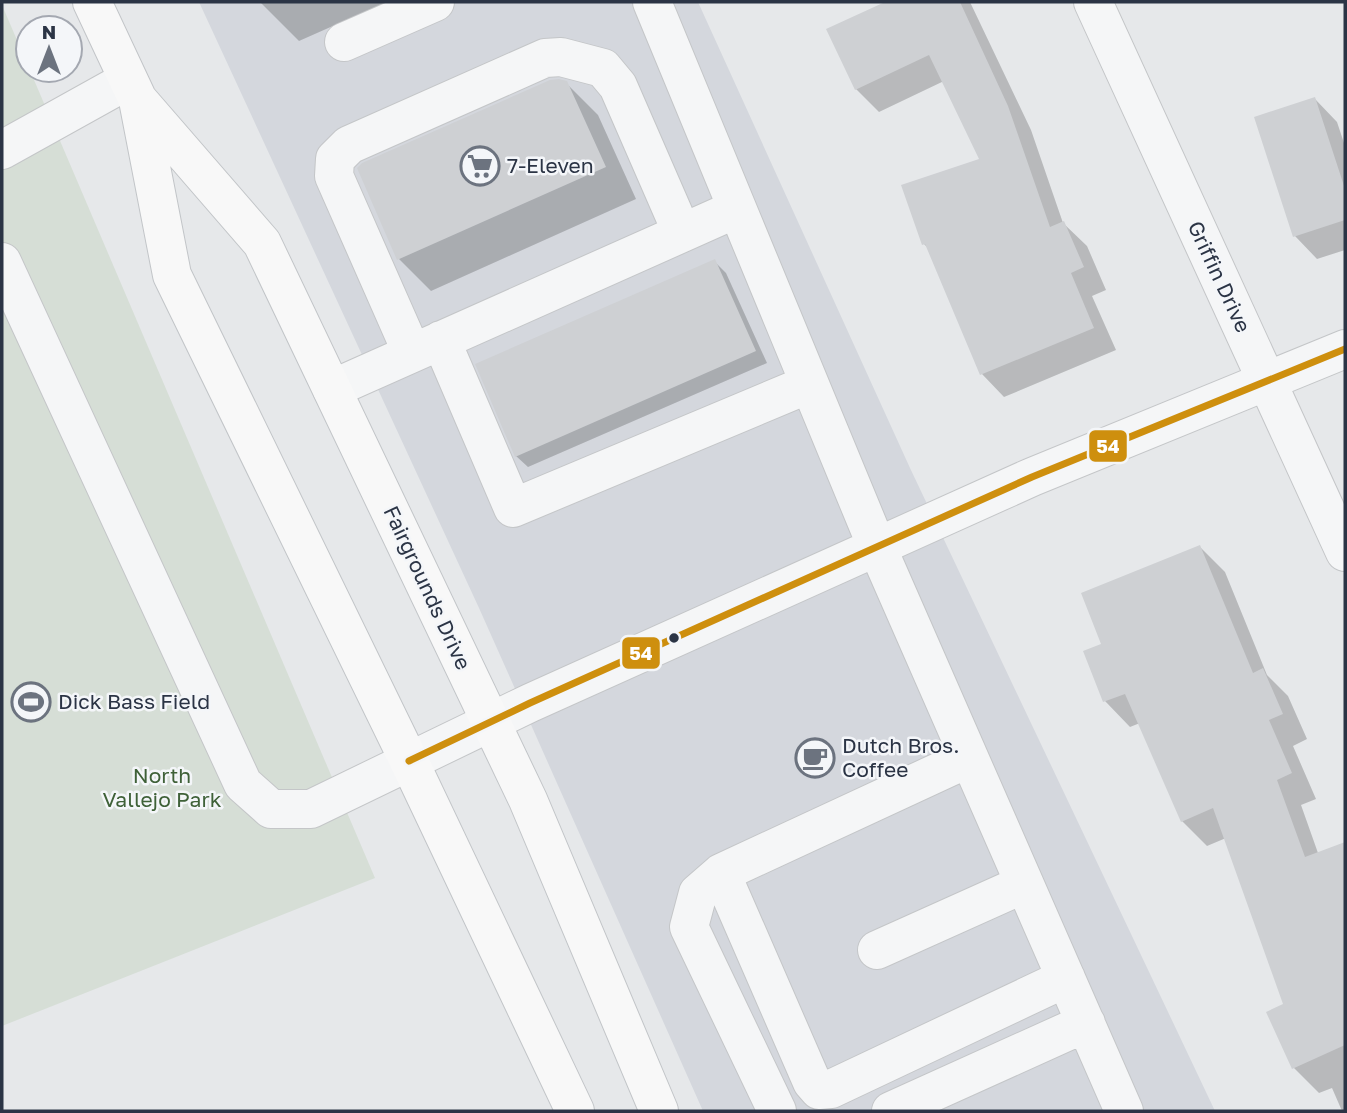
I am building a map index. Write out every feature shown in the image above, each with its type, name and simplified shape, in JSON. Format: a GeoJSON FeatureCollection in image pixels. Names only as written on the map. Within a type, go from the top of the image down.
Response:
{"type":"FeatureCollection","features":[{"type":"Feature","properties":{"kind":"main road","name":"Fairgrounds Drive"},"geometry":{"type":"LineString","coordinates":[[92,2],[133,90],[172,275],[409,761],[575,1111]]}},
{"type":"Feature","properties":{"kind":"main road","name":"Fairgrounds Drive"},"geometry":{"type":"LineString","coordinates":[[133,90],[262,243],[538,822],[659,1111]]}},
{"type":"Feature","properties":{"kind":"street"},"geometry":{"type":"LineString","coordinates":[[344,43],[435,2]]}},
{"type":"Feature","properties":{"kind":"street"},"geometry":{"type":"LineString","coordinates":[[652,2],[877,547],[1086,1023],[1121,1110]]}},
{"type":"Feature","properties":{"kind":"street","name":"Griffin Drive"},"geometry":{"type":"LineString","coordinates":[[1093,2],[1345,552]]}},
{"type":"Feature","properties":{"kind":"street"},"geometry":{"type":"LineString","coordinates":[[682,233],[618,86],[603,68],[561,57],[545,58],[349,145],[335,159],[334,176],[513,508],[809,384]]}},
{"type":"Feature","properties":{"kind":"street"},"geometry":{"type":"LineString","coordinates":[[2,150],[133,90]]}},
{"type":"Feature","properties":{"kind":"street"},"geometry":{"type":"LineString","coordinates":[[332,389],[736,209]]}},
{"type":"Feature","properties":{"kind":"street"},"geometry":{"type":"LineString","coordinates":[[2,262],[243,784],[271,809],[311,809],[491,721],[1032,477],[1345,349]]}},
{"type":"Feature","properties":{"kind":"street"},"geometry":{"type":"LineString","coordinates":[[777,1111],[689,927],[698,893],[721,873],[969,758]]}},
{"type":"Feature","properties":{"kind":"street"},"geometry":{"type":"LineString","coordinates":[[721,873],[812,1082],[820,1090],[831,1089],[1066,978]]}},
{"type":"Feature","properties":{"kind":"street"},"geometry":{"type":"LineString","coordinates":[[877,950],[1024,884]]}},
{"type":"Feature","properties":{"kind":"street"},"geometry":{"type":"LineString","coordinates":[[891,1111],[1086,1023]]}},
{"type":"Feature","properties":{"kind":"shaded area"},"geometry":{"type":"Polygon","coordinates":[[[199,2],[698,2],[910,468],[1215,1111],[703,1111],[479,608],[199,2]]]}},
{"type":"Feature","properties":{"kind":"green space","name":"North Vallejo Park"},"geometry":{"type":"Polygon","coordinates":[[[2,5],[14,33],[14,84],[36,84],[375,878],[2,1026],[2,5]]]}},
{"type":"Feature","properties":{"kind":"building"},"geometry":{"type":"Polygon","coordinates":[[[885,2],[960,2],[1008,106],[1050,227],[1064,221],[1084,267],[1071,273],[1094,328],[980,375],[925,244],[922,245],[901,185],[979,159],[929,55],[855,90],[826,29],[885,2]]]}},
{"type":"Feature","properties":{"kind":"building","name":"7-Eleven"},"geometry":{"type":"Polygon","coordinates":[[[550,80],[567,81],[606,167],[397,260],[357,168],[362,163],[550,80]]]}},
{"type":"Feature","properties":{"kind":"building"},"geometry":{"type":"Polygon","coordinates":[[[1315,97],[1345,189],[1345,220],[1293,237],[1254,117],[1315,97]]]}},
{"type":"Feature","properties":{"kind":"building"},"geometry":{"type":"Polygon","coordinates":[[[715,259],[756,351],[515,457],[475,364],[715,259]]]}},
{"type":"Feature","properties":{"kind":"building"},"geometry":{"type":"Polygon","coordinates":[[[1200,545],[1253,673],[1263,668],[1283,714],[1269,720],[1292,773],[1277,780],[1305,857],[1345,842],[1345,1045],[1292,1069],[1266,1012],[1283,1004],[1213,808],[1181,822],[1125,694],[1103,702],[1083,651],[1101,644],[1081,593],[1200,545]]]}},
{"type":"Feature","properties":{"kind":"transit line","name":"54"},"geometry":{"type":"LineString","coordinates":[[409,761],[530,703],[1032,477],[1345,349]]}},
{"type":"Feature","properties":{"kind":"place","name":"7-Eleven"},"geometry":{"type":"Point","coordinates":[480,166]}},
{"type":"Feature","properties":{"kind":"place","name":"Dick Bass Field"},"geometry":{"type":"Point","coordinates":[31,702]}},
{"type":"Feature","properties":{"kind":"place","name":"Dutch Bros. Coffee"},"geometry":{"type":"Point","coordinates":[815,758]}}]}
